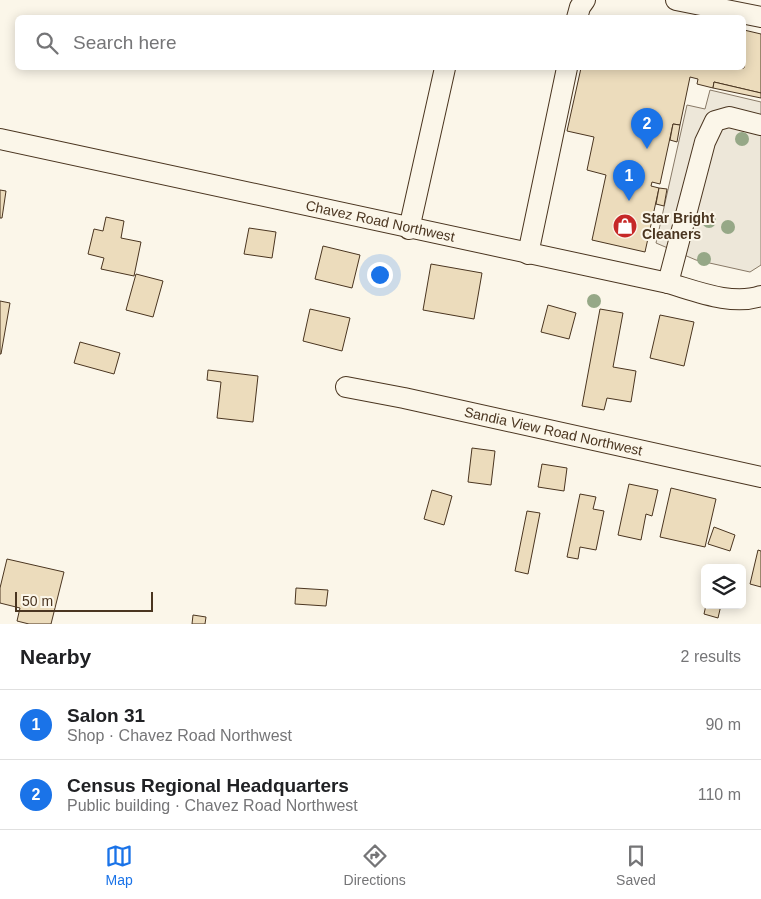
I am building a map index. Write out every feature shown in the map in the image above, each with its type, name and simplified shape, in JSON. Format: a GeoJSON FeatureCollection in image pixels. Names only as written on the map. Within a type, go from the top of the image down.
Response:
{"type":"FeatureCollection","features":[{"type":"Feature","properties":{"kind":"street"},"geometry":{"type":"LineString","coordinates":[[578,15],[580,6],[585,0]]}},
{"type":"Feature","properties":{"kind":"street"},"geometry":{"type":"LineString","coordinates":[[676,0],[761,17]]}},
{"type":"Feature","properties":{"kind":"street"},"geometry":{"type":"LineString","coordinates":[[409,229],[446,70]]}},
{"type":"Feature","properties":{"kind":"street"},"geometry":{"type":"LineString","coordinates":[[528,254],[567,70]]}},
{"type":"Feature","properties":{"kind":"street"},"geometry":{"type":"LineString","coordinates":[[668,284],[705,142],[715,121],[729,117],[761,125]]}},
{"type":"Feature","properties":{"kind":"street","name":"Chavez Road Northwest"},"geometry":{"type":"LineString","coordinates":[[0,139],[733,299],[761,296]]}},
{"type":"Feature","properties":{"kind":"street","name":"Sandia View Road Northwest"},"geometry":{"type":"LineString","coordinates":[[346,387],[761,477]]}},
{"type":"Feature","properties":{"kind":"shaded area"},"geometry":{"type":"Polygon","coordinates":[[[710,90],[761,102],[761,265],[750,272],[696,260],[656,243],[687,105],[705,109],[710,90]]]}},
{"type":"Feature","properties":{"kind":"building"},"geometry":{"type":"Polygon","coordinates":[[[746,30],[761,34],[761,93],[714,82],[713,88],[697,84],[698,79],[690,77],[680,125],[673,124],[660,184],[652,182],[651,186],[659,188],[645,252],[592,240],[606,175],[587,170],[594,137],[567,131],[581,70],[746,70],[746,30]]]}},
{"type":"Feature","properties":{"kind":"building"},"geometry":{"type":"Polygon","coordinates":[[[714,82],[761,93],[761,98],[713,88],[714,82]]]}},
{"type":"Feature","properties":{"kind":"building"},"geometry":{"type":"Polygon","coordinates":[[[673,124],[680,125],[677,142],[670,140],[673,124]]]}},
{"type":"Feature","properties":{"kind":"building"},"geometry":{"type":"Polygon","coordinates":[[[659,188],[667,189],[664,206],[656,204],[659,188]]]}},
{"type":"Feature","properties":{"kind":"building"},"geometry":{"type":"Polygon","coordinates":[[[0,190],[6,191],[2,218],[0,218],[0,190]]]}},
{"type":"Feature","properties":{"kind":"building"},"geometry":{"type":"Polygon","coordinates":[[[106,217],[124,221],[121,238],[141,242],[134,276],[101,269],[104,258],[88,254],[94,229],[103,231],[106,217]]]}},
{"type":"Feature","properties":{"kind":"building"},"geometry":{"type":"Polygon","coordinates":[[[249,228],[276,232],[272,258],[244,254],[249,228]]]}},
{"type":"Feature","properties":{"kind":"building"},"geometry":{"type":"Polygon","coordinates":[[[323,246],[360,255],[352,288],[315,279],[323,246]]]}},
{"type":"Feature","properties":{"kind":"building"},"geometry":{"type":"Polygon","coordinates":[[[431,264],[482,273],[474,319],[423,310],[431,264]]]}},
{"type":"Feature","properties":{"kind":"building"},"geometry":{"type":"Polygon","coordinates":[[[136,274],[163,281],[153,317],[126,310],[136,274]]]}},
{"type":"Feature","properties":{"kind":"building"},"geometry":{"type":"Polygon","coordinates":[[[0,301],[10,303],[1,354],[0,354],[0,301]]]}},
{"type":"Feature","properties":{"kind":"building"},"geometry":{"type":"Polygon","coordinates":[[[548,305],[576,313],[569,339],[541,332],[548,305]]]}},
{"type":"Feature","properties":{"kind":"building"},"geometry":{"type":"Polygon","coordinates":[[[310,309],[350,318],[342,351],[303,341],[310,309]]]}},
{"type":"Feature","properties":{"kind":"building"},"geometry":{"type":"Polygon","coordinates":[[[600,309],[623,313],[613,367],[636,371],[631,402],[607,398],[604,410],[582,406],[600,309]]]}},
{"type":"Feature","properties":{"kind":"building"},"geometry":{"type":"Polygon","coordinates":[[[660,315],[694,322],[684,366],[650,358],[660,315]]]}},
{"type":"Feature","properties":{"kind":"building"},"geometry":{"type":"Polygon","coordinates":[[[80,342],[120,353],[114,374],[74,363],[80,342]]]}},
{"type":"Feature","properties":{"kind":"building"},"geometry":{"type":"Polygon","coordinates":[[[208,370],[258,376],[253,422],[217,418],[221,382],[207,380],[208,370]]]}},
{"type":"Feature","properties":{"kind":"building"},"geometry":{"type":"Polygon","coordinates":[[[472,448],[495,451],[491,485],[468,482],[472,448]]]}},
{"type":"Feature","properties":{"kind":"building"},"geometry":{"type":"Polygon","coordinates":[[[542,464],[567,468],[564,491],[538,487],[542,464]]]}},
{"type":"Feature","properties":{"kind":"building"},"geometry":{"type":"Polygon","coordinates":[[[629,484],[658,490],[652,516],[646,514],[641,540],[618,535],[629,484]]]}},
{"type":"Feature","properties":{"kind":"building"},"geometry":{"type":"Polygon","coordinates":[[[671,488],[716,499],[705,547],[660,537],[671,488]]]}},
{"type":"Feature","properties":{"kind":"building"},"geometry":{"type":"Polygon","coordinates":[[[432,490],[452,496],[444,525],[424,519],[432,490]]]}},
{"type":"Feature","properties":{"kind":"building"},"geometry":{"type":"Polygon","coordinates":[[[580,494],[596,497],[593,509],[604,511],[596,550],[580,547],[578,559],[567,557],[580,494]]]}},
{"type":"Feature","properties":{"kind":"building"},"geometry":{"type":"Polygon","coordinates":[[[527,511],[540,513],[528,574],[515,571],[527,511]]]}},
{"type":"Feature","properties":{"kind":"building"},"geometry":{"type":"Polygon","coordinates":[[[714,527],[735,535],[730,551],[708,544],[714,527]]]}},
{"type":"Feature","properties":{"kind":"building"},"geometry":{"type":"Polygon","coordinates":[[[758,550],[761,551],[761,587],[750,584],[758,550]]]}},
{"type":"Feature","properties":{"kind":"building"},"geometry":{"type":"Polygon","coordinates":[[[7,559],[64,572],[51,624],[29,624],[17,621],[20,608],[0,603],[0,588],[7,559]]]}},
{"type":"Feature","properties":{"kind":"building"},"geometry":{"type":"Polygon","coordinates":[[[296,588],[328,590],[326,606],[295,604],[296,588]]]}},
{"type":"Feature","properties":{"kind":"building"},"geometry":{"type":"Polygon","coordinates":[[[705,609],[720,609],[718,618],[704,614],[705,609]]]}},
{"type":"Feature","properties":{"kind":"building"},"geometry":{"type":"Polygon","coordinates":[[[193,615],[206,617],[205,624],[192,624],[193,615]]]}},
{"type":"Feature","properties":{"kind":"place","name":"Census Regional Headquarters"},"geometry":{"type":"Point","coordinates":[647,149]}},
{"type":"Feature","properties":{"kind":"place","name":"Salon 31"},"geometry":{"type":"Point","coordinates":[629,201]}},
{"type":"Feature","properties":{"kind":"place","name":"Star Bright Cleaners"},"geometry":{"type":"Point","coordinates":[625,226]}}]}
